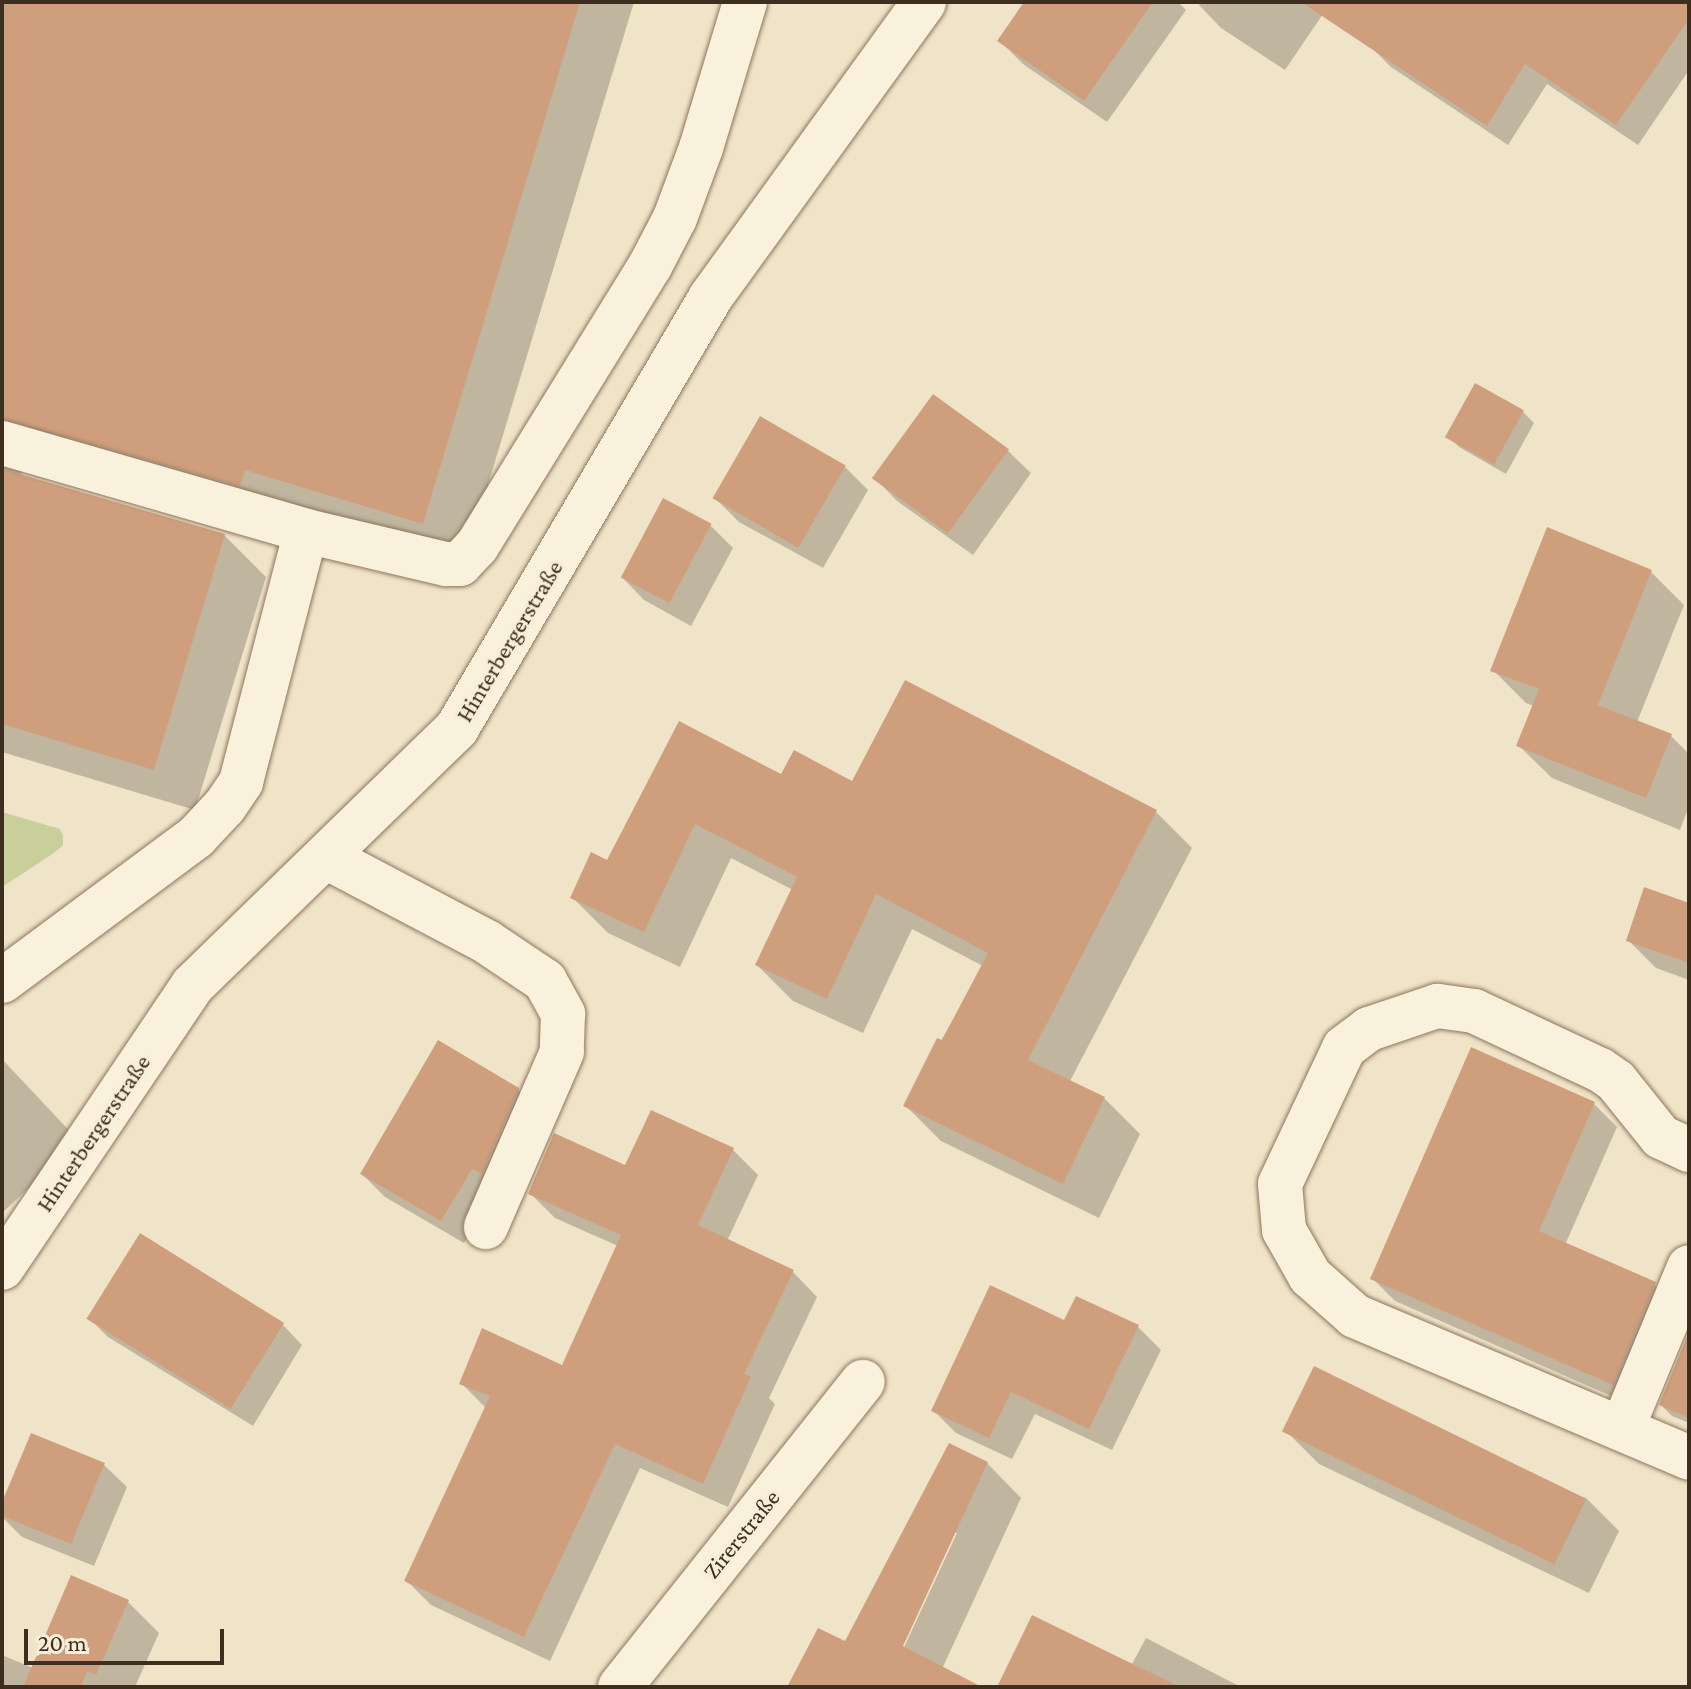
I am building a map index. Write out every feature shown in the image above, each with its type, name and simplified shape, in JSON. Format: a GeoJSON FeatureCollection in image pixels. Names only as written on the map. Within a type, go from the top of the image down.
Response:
{"type":"FeatureCollection","features":[{"type":"Feature","properties":{"kind":"street"},"geometry":{"type":"LineString","coordinates":[[2,443],[306,531],[446,564],[460,564],[472,553],[650,266],[675,218],[701,148],[745,2]]}},
{"type":"Feature","properties":{"kind":"street","name":"Hinterbergerstraße"},"geometry":{"type":"LineString","coordinates":[[2,1268],[193,985],[457,728],[710,298],[924,2]]}},
{"type":"Feature","properties":{"kind":"street"},"geometry":{"type":"LineString","coordinates":[[2,981],[196,837],[225,806],[241,782],[306,531]]}},
{"type":"Feature","properties":{"kind":"street"},"geometry":{"type":"LineString","coordinates":[[326,857],[487,942],[545,981],[563,1014],[562,1052],[486,1227]]}},
{"type":"Feature","properties":{"kind":"street"},"geometry":{"type":"LineString","coordinates":[[1689,1150],[1661,1137],[1616,1081],[1600,1070],[1474,1011],[1437,1006],[1369,1029],[1344,1048],[1280,1184],[1284,1230],[1310,1276],[1355,1316],[1689,1458]]}},
{"type":"Feature","properties":{"kind":"street"},"geometry":{"type":"LineString","coordinates":[[1622,1429],[1689,1267]]}},
{"type":"Feature","properties":{"kind":"street","name":"Zirerstraße"},"geometry":{"type":"LineString","coordinates":[[620,1687],[863,1382]]}},
{"type":"Feature","properties":{"kind":"green space"},"geometry":{"type":"Polygon","coordinates":[[[2,812],[60,829],[63,845],[2,887],[2,812]]]}},
{"type":"Feature","properties":{"kind":"building"},"geometry":{"type":"Polygon","coordinates":[[[2,2],[580,2],[423,524],[245,470],[240,486],[2,419],[2,2]]]}},
{"type":"Feature","properties":{"kind":"building"},"geometry":{"type":"Polygon","coordinates":[[[1024,2],[1153,2],[1084,101],[997,41],[1024,2]]]}},
{"type":"Feature","properties":{"kind":"building"},"geometry":{"type":"Polygon","coordinates":[[[1301,2],[1689,2],[1689,19],[1616,125],[1525,64],[1487,126],[1301,2]]]}},
{"type":"Feature","properties":{"kind":"building"},"geometry":{"type":"Polygon","coordinates":[[[1475,383],[1524,410],[1494,464],[1445,437],[1475,383]]]}},
{"type":"Feature","properties":{"kind":"building"},"geometry":{"type":"Polygon","coordinates":[[[933,394],[1009,449],[948,533],[872,478],[933,394]]]}},
{"type":"Feature","properties":{"kind":"building"},"geometry":{"type":"Polygon","coordinates":[[[760,416],[846,466],[798,548],[712,498],[760,416]]]}},
{"type":"Feature","properties":{"kind":"building"},"geometry":{"type":"Polygon","coordinates":[[[2,469],[225,534],[154,770],[2,724],[2,469]]]}},
{"type":"Feature","properties":{"kind":"building"},"geometry":{"type":"Polygon","coordinates":[[[663,498],[712,524],[669,603],[621,577],[663,498]]]}},
{"type":"Feature","properties":{"kind":"building"},"geometry":{"type":"Polygon","coordinates":[[[1547,527],[1652,570],[1598,705],[1672,734],[1646,798],[1516,746],[1539,689],[1490,671],[1547,527]]]}},
{"type":"Feature","properties":{"kind":"building"},"geometry":{"type":"Polygon","coordinates":[[[905,680],[1157,810],[1028,1060],[1105,1097],[1063,1184],[903,1106],[937,1038],[942,1040],[988,953],[876,894],[827,999],[755,965],[797,877],[695,824],[644,932],[570,898],[591,852],[607,860],[679,721],[781,774],[794,750],[852,781],[905,680]]]}},
{"type":"Feature","properties":{"kind":"building"},"geometry":{"type":"Polygon","coordinates":[[[1644,887],[1689,903],[1689,963],[1626,941],[1644,887]]]}},
{"type":"Feature","properties":{"kind":"building"},"geometry":{"type":"Polygon","coordinates":[[[438,1040],[519,1088],[482,1173],[472,1169],[441,1221],[360,1174],[438,1040]]]}},
{"type":"Feature","properties":{"kind":"building"},"geometry":{"type":"Polygon","coordinates":[[[1471,1047],[1595,1102],[1539,1231],[1656,1282],[1613,1385],[1370,1279],[1471,1047]]]}},
{"type":"Feature","properties":{"kind":"building"},"geometry":{"type":"Polygon","coordinates":[[[651,1110],[734,1148],[698,1225],[794,1270],[744,1374],[751,1377],[703,1484],[615,1444],[524,1637],[404,1581],[490,1396],[459,1384],[482,1328],[562,1365],[621,1235],[528,1194],[554,1133],[625,1165],[651,1110]]]}},
{"type":"Feature","properties":{"kind":"building"},"geometry":{"type":"Polygon","coordinates":[[[140,1233],[284,1323],[231,1409],[86,1319],[140,1233]]]}},
{"type":"Feature","properties":{"kind":"building"},"geometry":{"type":"Polygon","coordinates":[[[990,1285],[1064,1320],[1076,1296],[1139,1325],[1089,1429],[1011,1392],[989,1438],[931,1411],[990,1285]]]}},
{"type":"Feature","properties":{"kind":"building"},"geometry":{"type":"Polygon","coordinates":[[[1689,1332],[1689,1418],[1659,1405],[1689,1332]]]}},
{"type":"Feature","properties":{"kind":"building"},"geometry":{"type":"Polygon","coordinates":[[[1314,1366],[1586,1499],[1554,1564],[1282,1432],[1314,1366]]]}},
{"type":"Feature","properties":{"kind":"building"},"geometry":{"type":"Polygon","coordinates":[[[31,1433],[105,1463],[71,1544],[2,1516],[2,1502],[31,1433]]]}},
{"type":"Feature","properties":{"kind":"building"},"geometry":{"type":"Polygon","coordinates":[[[949,1443],[988,1462],[903,1646],[982,1687],[787,1687],[818,1628],[845,1641],[949,1443]]]}},
{"type":"Feature","properties":{"kind":"building"},"geometry":{"type":"Polygon","coordinates":[[[71,1575],[129,1600],[96,1675],[87,1671],[81,1687],[23,1687],[71,1575]]]}},
{"type":"Feature","properties":{"kind":"building"},"geometry":{"type":"Polygon","coordinates":[[[1032,1615],[1180,1687],[997,1687],[1032,1615]]]}}]}
